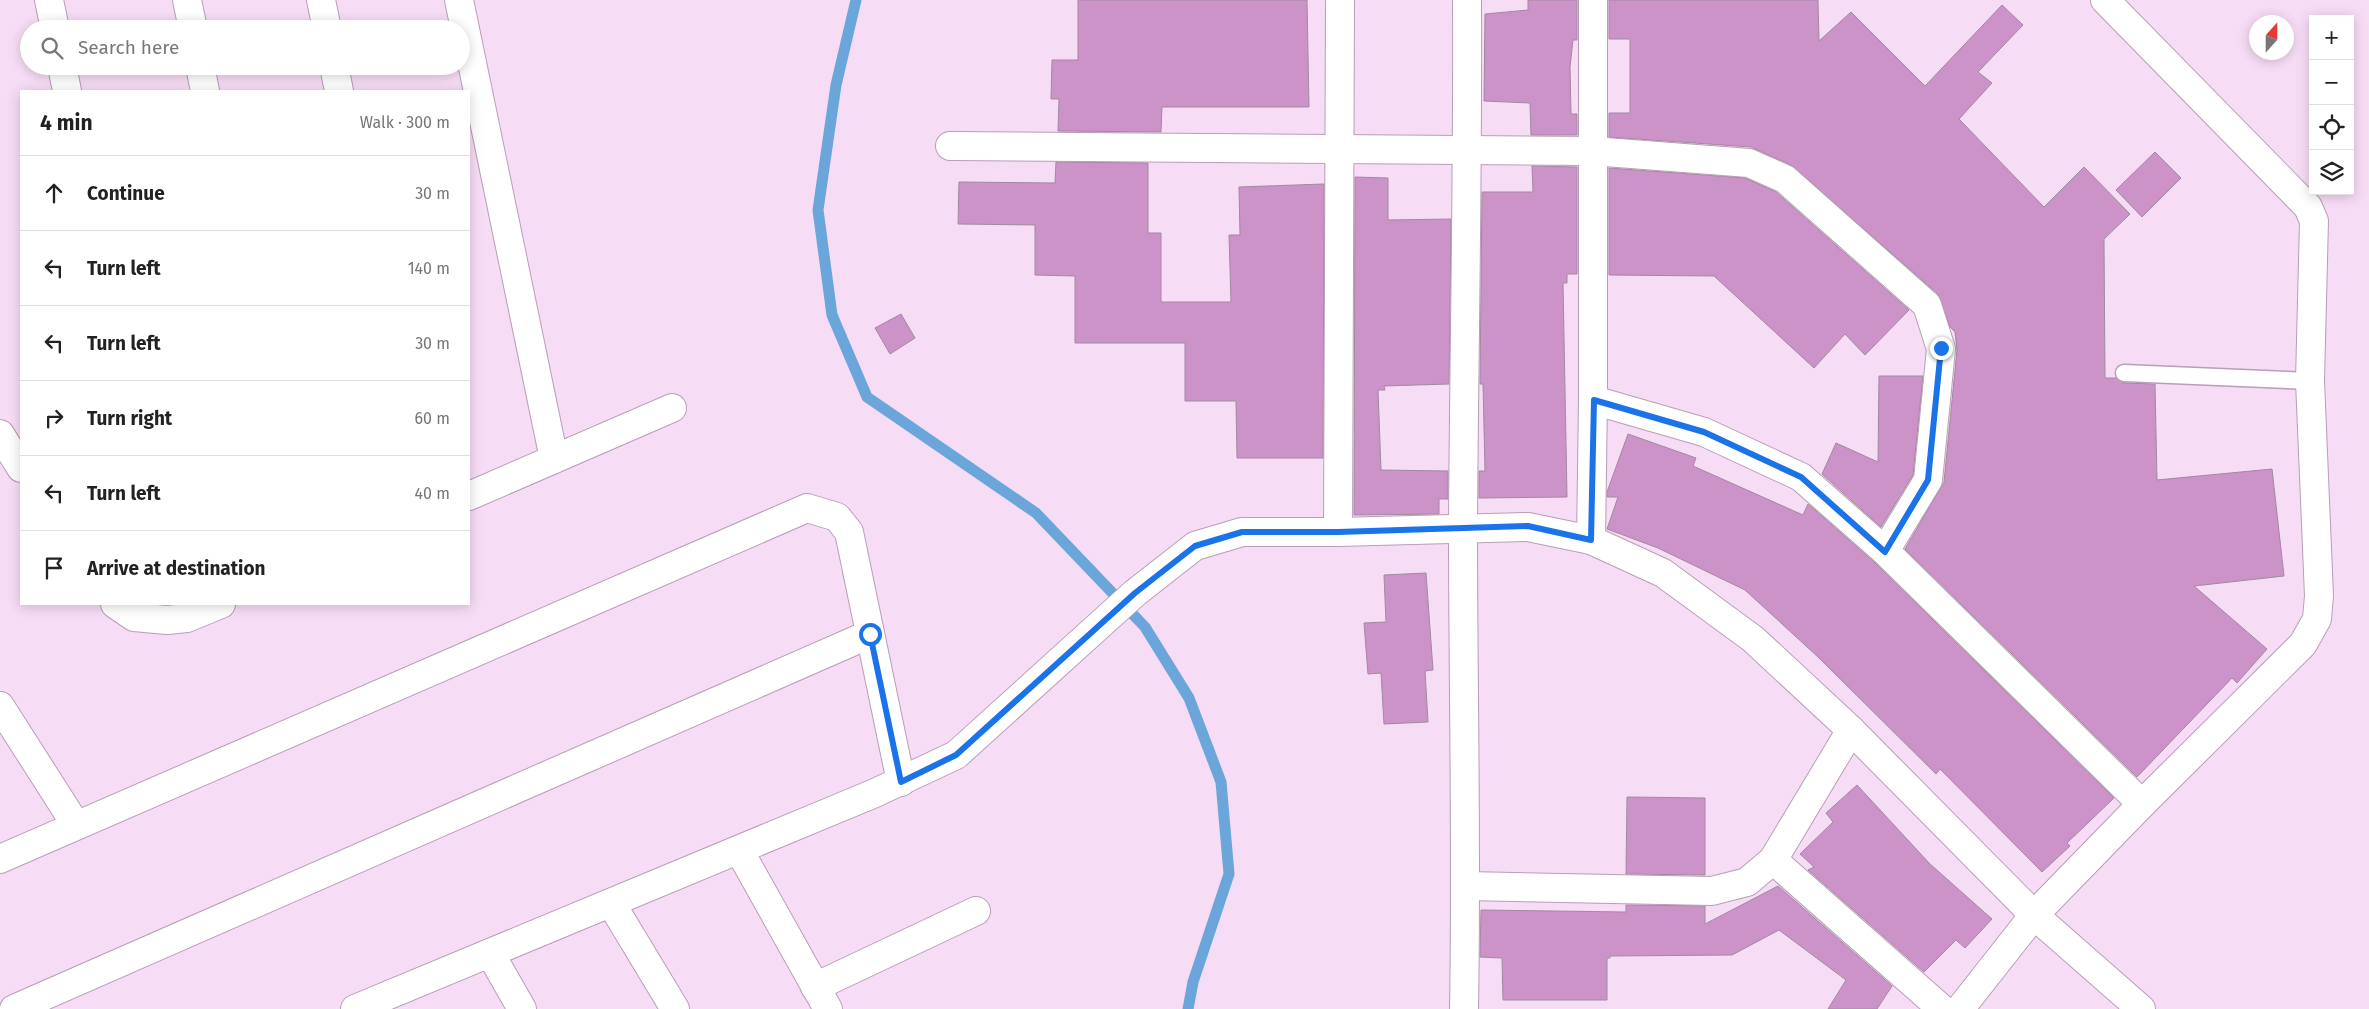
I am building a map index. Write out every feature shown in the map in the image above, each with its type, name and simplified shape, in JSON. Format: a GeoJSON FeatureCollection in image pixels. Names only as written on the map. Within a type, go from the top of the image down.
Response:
{"type":"FeatureCollection","features":[{"type":"Feature","properties":{"kind":"street"},"geometry":{"type":"LineString","coordinates":[[49,0],[53,20]]}},
{"type":"Feature","properties":{"kind":"street"},"geometry":{"type":"LineString","coordinates":[[187,0],[191,20]]}},
{"type":"Feature","properties":{"kind":"street"},"geometry":{"type":"LineString","coordinates":[[321,0],[325,20]]}},
{"type":"Feature","properties":{"kind":"street"},"geometry":{"type":"LineString","coordinates":[[459,0],[463,20]]}},
{"type":"Feature","properties":{"kind":"street"},"geometry":{"type":"LineString","coordinates":[[1338,532],[1340,0]]}},
{"type":"Feature","properties":{"kind":"street"},"geometry":{"type":"LineString","coordinates":[[1464,1009],[1466,886],[1463,529],[1468,152],[1467,0]]}},
{"type":"Feature","properties":{"kind":"street"},"geometry":{"type":"LineString","coordinates":[[1591,540],[1594,400],[1593,0]]}},
{"type":"Feature","properties":{"kind":"street"},"geometry":{"type":"LineString","coordinates":[[1960,1009],[2034,915],[2142,804],[2303,644],[2317,619],[2319,596],[2310,381],[2314,221],[2308,207],[2105,0]]}},
{"type":"Feature","properties":{"kind":"street"},"geometry":{"type":"LineString","coordinates":[[470,53],[554,459]]}},
{"type":"Feature","properties":{"kind":"street"},"geometry":{"type":"LineString","coordinates":[[64,75],[67,90]]}},
{"type":"Feature","properties":{"kind":"street"},"geometry":{"type":"LineString","coordinates":[[202,75],[205,90]]}},
{"type":"Feature","properties":{"kind":"street"},"geometry":{"type":"LineString","coordinates":[[336,75],[339,90]]}},
{"type":"Feature","properties":{"kind":"street"},"geometry":{"type":"LineString","coordinates":[[950,146],[1592,152],[1749,163],[1785,179],[1927,305],[1941,348],[1928,480],[1885,552]]}},
{"type":"Feature","properties":{"kind":"street"},"geometry":{"type":"LineString","coordinates":[[1594,400],[1704,432],[1801,477],[1885,552],[2142,804]]}},
{"type":"Feature","properties":{"kind":"street"},"geometry":{"type":"LineString","coordinates":[[470,496],[672,408]]}},
{"type":"Feature","properties":{"kind":"street"},"geometry":{"type":"LineString","coordinates":[[0,434],[20,466]]}},
{"type":"Feature","properties":{"kind":"street"},"geometry":{"type":"LineString","coordinates":[[0,859],[807,508],[837,517],[849,532],[901,782]]}},
{"type":"Feature","properties":{"kind":"street"},"geometry":{"type":"LineString","coordinates":[[360,1008],[901,782],[956,755],[1135,593],[1195,546],[1242,532],[1338,532],[1528,526],[1591,540],[1663,573],[1753,639],[1851,730],[2034,915],[2141,1009]]}},
{"type":"Feature","properties":{"kind":"street"},"geometry":{"type":"LineString","coordinates":[[116,605],[134,617],[166,612],[187,618],[219,605]]}},
{"type":"Feature","properties":{"kind":"street"},"geometry":{"type":"LineString","coordinates":[[14,1009],[870,634]]}},
{"type":"Feature","properties":{"kind":"street"},"geometry":{"type":"LineString","coordinates":[[0,706],[76,825]]}},
{"type":"Feature","properties":{"kind":"street"},"geometry":{"type":"LineString","coordinates":[[1466,886],[1712,891],[1747,882],[1773,860],[1851,730]]}},
{"type":"Feature","properties":{"kind":"street"},"geometry":{"type":"LineString","coordinates":[[738,850],[822,998],[976,911]]}},
{"type":"Feature","properties":{"kind":"street"},"geometry":{"type":"LineString","coordinates":[[1773,860],[1942,1009]]}},
{"type":"Feature","properties":{"kind":"street"},"geometry":{"type":"LineString","coordinates":[[611,903],[674,1009]]}},
{"type":"Feature","properties":{"kind":"street"},"geometry":{"type":"LineString","coordinates":[[490,953],[522,1009]]}},
{"type":"Feature","properties":{"kind":"lane"},"geometry":{"type":"LineString","coordinates":[[2124,373],[2310,381]]}},
{"type":"Feature","properties":{"kind":"building"},"geometry":{"type":"Polygon","coordinates":[[[1078,0],[1307,0],[1309,107],[1162,107],[1161,132],[1058,131],[1059,99],[1051,99],[1052,60],[1078,60],[1078,0]]]}},
{"type":"Feature","properties":{"kind":"building"},"geometry":{"type":"Polygon","coordinates":[[[1528,0],[1577,0],[1577,40],[1573,40],[1570,67],[1571,114],[1577,114],[1577,135],[1531,135],[1530,103],[1484,101],[1485,14],[1528,10],[1528,0]]]}},
{"type":"Feature","properties":{"kind":"building"},"geometry":{"type":"Polygon","coordinates":[[[1609,0],[1818,0],[1819,41],[1851,12],[1925,86],[2002,5],[2023,25],[1978,72],[1992,83],[1959,119],[2044,207],[2084,167],[2130,214],[2104,239],[2105,378],[2116,378],[2124,383],[2155,384],[2157,480],[2272,469],[2284,576],[2194,586],[2267,649],[2237,683],[2232,678],[2137,777],[1905,549],[1944,482],[1957,350],[1955,332],[1950,327],[1938,294],[1791,165],[1751,147],[1609,137],[1609,113],[1630,113],[1630,39],[1609,39],[1609,0]]]}},
{"type":"Feature","properties":{"kind":"building"},"geometry":{"type":"Polygon","coordinates":[[[2155,152],[2181,178],[2142,217],[2116,190],[2155,152]]]}},
{"type":"Feature","properties":{"kind":"building"},"geometry":{"type":"Polygon","coordinates":[[[1056,162],[1148,163],[1148,233],[1161,233],[1161,302],[1231,302],[1229,235],[1240,235],[1239,187],[1324,184],[1323,458],[1237,458],[1236,401],[1185,401],[1185,343],[1075,343],[1075,276],[1035,275],[1035,225],[958,224],[959,182],[1055,183],[1056,162]]]}},
{"type":"Feature","properties":{"kind":"building"},"geometry":{"type":"Polygon","coordinates":[[[1532,166],[1577,167],[1577,274],[1567,274],[1567,283],[1563,283],[1567,497],[1479,498],[1479,471],[1485,471],[1483,384],[1480,384],[1482,192],[1533,192],[1532,166]]]}},
{"type":"Feature","properties":{"kind":"building"},"geometry":{"type":"Polygon","coordinates":[[[1609,168],[1745,178],[1776,192],[1909,310],[1865,355],[1845,334],[1814,368],[1714,276],[1609,275],[1609,168]]]}},
{"type":"Feature","properties":{"kind":"building"},"geometry":{"type":"Polygon","coordinates":[[[1355,177],[1388,178],[1388,220],[1451,219],[1449,384],[1384,386],[1385,390],[1378,390],[1381,470],[1448,471],[1448,499],[1439,499],[1439,514],[1354,515],[1355,177]]]}},
{"type":"Feature","properties":{"kind":"building"},"geometry":{"type":"Polygon","coordinates":[[[901,314],[915,338],[890,354],[875,328],[901,314]]]}},
{"type":"Feature","properties":{"kind":"building"},"geometry":{"type":"Polygon","coordinates":[[[1879,376],[1923,376],[1913,475],[1881,527],[1822,474],[1836,443],[1878,462],[1879,376]]]}},
{"type":"Feature","properties":{"kind":"building"},"geometry":{"type":"Polygon","coordinates":[[[1628,434],[1696,458],[1693,466],[1803,515],[1808,504],[1874,562],[2114,798],[2067,843],[2070,846],[2042,872],[1940,769],[1936,774],[1818,657],[1745,590],[1658,548],[1607,529],[1618,497],[1607,497],[1607,492],[1628,434]]]}},
{"type":"Feature","properties":{"kind":"building"},"geometry":{"type":"Polygon","coordinates":[[[1426,573],[1433,670],[1425,671],[1428,722],[1384,724],[1381,673],[1368,674],[1364,623],[1386,622],[1384,575],[1426,573]]]}},
{"type":"Feature","properties":{"kind":"building"},"geometry":{"type":"Polygon","coordinates":[[[1857,785],[1930,864],[1992,919],[1965,948],[1956,940],[1924,972],[1808,870],[1814,867],[1800,854],[1833,822],[1826,813],[1857,785]]]}},
{"type":"Feature","properties":{"kind":"building"},"geometry":{"type":"Polygon","coordinates":[[[1627,797],[1705,798],[1705,875],[1626,874],[1627,797]]]}},
{"type":"Feature","properties":{"kind":"building"},"geometry":{"type":"Polygon","coordinates":[[[1778,886],[1892,986],[1877,1009],[1828,1009],[1846,980],[1779,930],[1732,955],[1610,956],[1610,958],[1607,958],[1607,1000],[1503,1000],[1502,958],[1480,957],[1481,910],[1626,912],[1626,905],[1705,906],[1705,924],[1778,886]]]}},
{"type":"Feature","properties":{"kind":"waterway"},"geometry":{"type":"LineString","coordinates":[[856,0],[836,85],[818,210],[832,315],[867,397],[1036,513],[1145,627],[1189,698],[1221,782],[1229,874],[1193,982],[1188,1009]]}},
{"type":"Feature","properties":{"kind":"route"},"geometry":{"type":"LineString","coordinates":[[870,634],[901,782],[956,755],[1135,593],[1195,546],[1242,532],[1338,532],[1528,526],[1591,540],[1594,400],[1704,432],[1801,477],[1885,552],[1928,480],[1941,348]]}}]}
